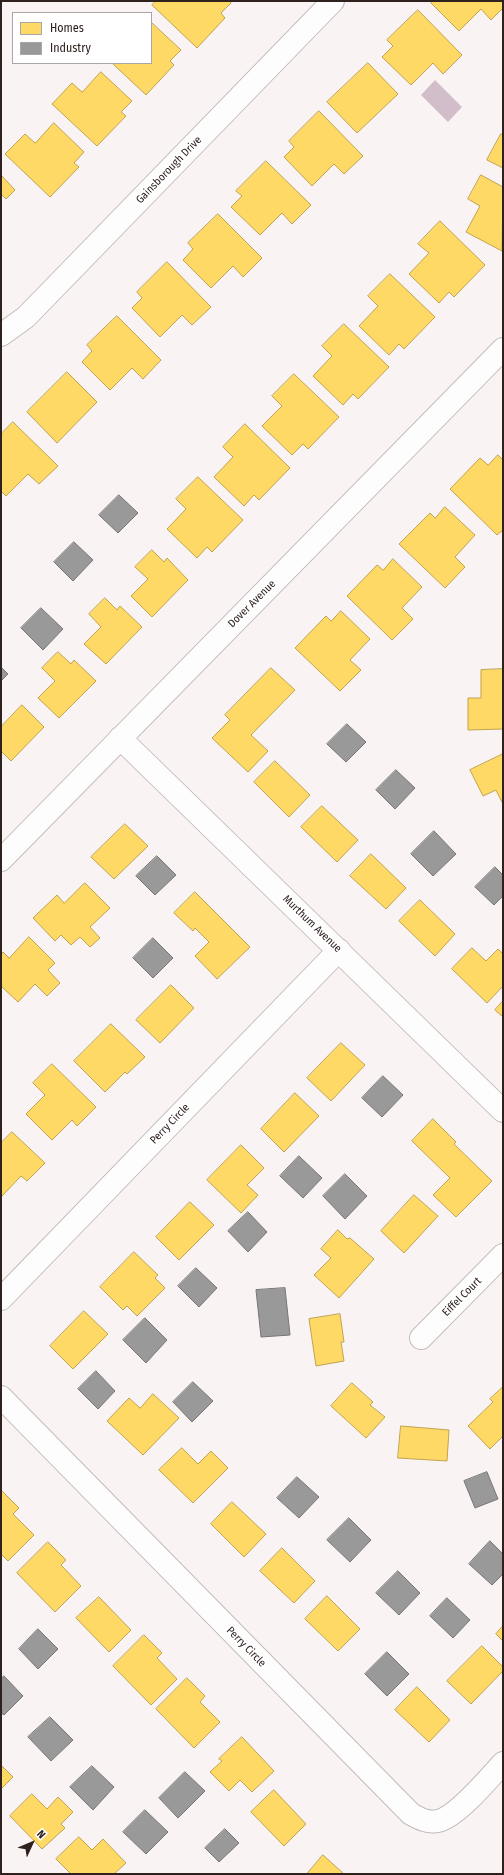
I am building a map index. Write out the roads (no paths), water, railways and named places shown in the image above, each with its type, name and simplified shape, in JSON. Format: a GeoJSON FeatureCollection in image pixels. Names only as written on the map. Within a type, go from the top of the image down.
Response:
{"type":"FeatureCollection","features":[{"type":"Feature","properties":{"kind":"street","name":"Gainsborough Drive"},"geometry":{"type":"LineString","coordinates":[[1,335],[26,317],[333,1]]}},
{"type":"Feature","properties":{"kind":"street","name":"Dover Avenue"},"geometry":{"type":"LineString","coordinates":[[1,860],[503,349]]}},
{"type":"Feature","properties":{"kind":"street","name":"Murthum Avenue"},"geometry":{"type":"LineString","coordinates":[[120,738],[503,1111]]}},
{"type":"Feature","properties":{"kind":"street","name":"Perry Circle"},"geometry":{"type":"LineString","coordinates":[[1,1299],[339,950]]}},
{"type":"Feature","properties":{"kind":"street","name":"Eiffel Court"},"geometry":{"type":"LineString","coordinates":[[421,1338],[503,1255]]}},
{"type":"Feature","properties":{"kind":"street","name":"Perry Circle"},"geometry":{"type":"LineString","coordinates":[[1,1397],[411,1814],[425,1821],[438,1821],[446,1817],[466,1801],[503,1763]]}}]}
